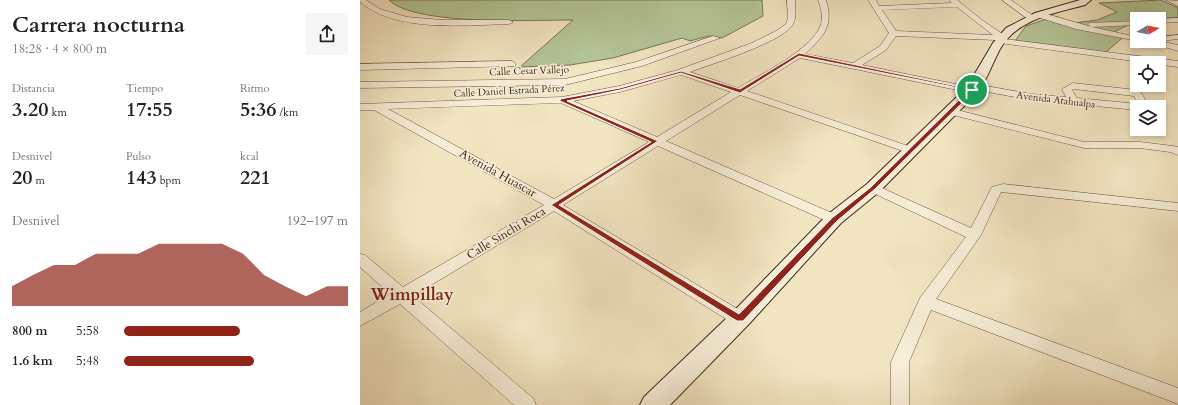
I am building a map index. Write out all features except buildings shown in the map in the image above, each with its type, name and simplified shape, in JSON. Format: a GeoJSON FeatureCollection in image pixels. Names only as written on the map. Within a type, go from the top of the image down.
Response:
{"type":"FeatureCollection","features":[{"type":"Feature","properties":{"kind":"street"},"geometry":{"type":"LineString","coordinates":[[362,0],[376,11],[397,18],[428,21],[510,22]]}},
{"type":"Feature","properties":{"kind":"street","name":"Calle Daniel Estrada Pérez"},"geometry":{"type":"LineString","coordinates":[[360,107],[562,100],[620,89],[681,72],[755,45],[778,33],[789,25],[792,18],[791,0]]}},
{"type":"Feature","properties":{"kind":"street","name":"Calle Sinchi Roca"},"geometry":{"type":"LineString","coordinates":[[360,320],[554,205],[655,141],[799,55],[820,35],[826,24],[826,10],[822,0]]}},
{"type":"Feature","properties":{"kind":"street"},"geometry":{"type":"LineString","coordinates":[[856,65],[877,52],[891,40],[893,33],[872,0]]}},
{"type":"Feature","properties":{"kind":"street"},"geometry":{"type":"LineString","coordinates":[[954,0],[1001,40]]}},
{"type":"Feature","properties":{"kind":"street"},"geometry":{"type":"LineString","coordinates":[[1006,0],[1035,16],[1130,38]]}},
{"type":"Feature","properties":{"kind":"street"},"geometry":{"type":"LineString","coordinates":[[653,405],[740,318],[834,219],[873,188],[973,88],[1001,40],[1016,25],[1035,16],[1082,3],[1086,0]]}},
{"type":"Feature","properties":{"kind":"street"},"geometry":{"type":"LineString","coordinates":[[1170,0],[1178,4]]}},
{"type":"Feature","properties":{"kind":"street"},"geometry":{"type":"LineString","coordinates":[[878,8],[960,5]]}},
{"type":"Feature","properties":{"kind":"street"},"geometry":{"type":"LineString","coordinates":[[1166,21],[1178,20]]}},
{"type":"Feature","properties":{"kind":"street"},"geometry":{"type":"LineString","coordinates":[[1067,24],[1090,25],[1130,22]]}},
{"type":"Feature","properties":{"kind":"street"},"geometry":{"type":"LineString","coordinates":[[893,33],[1001,40],[1130,58]]}},
{"type":"Feature","properties":{"kind":"street"},"geometry":{"type":"LineString","coordinates":[[1110,56],[1127,37]]}},
{"type":"Feature","properties":{"kind":"street"},"geometry":{"type":"LineString","coordinates":[[1166,38],[1178,37]]}},
{"type":"Feature","properties":{"kind":"street","name":"Calle Cesar Vallejo"},"geometry":{"type":"LineString","coordinates":[[360,84],[565,82],[639,64],[716,38]]}},
{"type":"Feature","properties":{"kind":"street"},"geometry":{"type":"LineString","coordinates":[[1162,56],[1168,46],[1178,48]]}},
{"type":"Feature","properties":{"kind":"street","name":"Avenida Atahualpa"},"geometry":{"type":"LineString","coordinates":[[799,55],[973,88],[1073,102],[1130,106]]}},
{"type":"Feature","properties":{"kind":"street"},"geometry":{"type":"LineString","coordinates":[[1166,63],[1178,64]]}},
{"type":"Feature","properties":{"kind":"street"},"geometry":{"type":"LineString","coordinates":[[360,67],[512,64]]}},
{"type":"Feature","properties":{"kind":"street"},"geometry":{"type":"LineString","coordinates":[[681,72],[910,150]]}},
{"type":"Feature","properties":{"kind":"street"},"geometry":{"type":"LineString","coordinates":[[1073,102],[1067,89],[1073,86],[1138,93],[1142,100]]}},
{"type":"Feature","properties":{"kind":"street"},"geometry":{"type":"LineString","coordinates":[[562,100],[834,219]]}},
{"type":"Feature","properties":{"kind":"street","name":"Avenida Huascar"},"geometry":{"type":"LineString","coordinates":[[376,107],[554,205],[740,318]]}},
{"type":"Feature","properties":{"kind":"street"},"geometry":{"type":"LineString","coordinates":[[949,111],[1084,145],[1140,145],[1173,149],[1178,152]]}},
{"type":"Feature","properties":{"kind":"street"},"geometry":{"type":"LineString","coordinates":[[873,188],[974,235]]}},
{"type":"Feature","properties":{"kind":"street"},"geometry":{"type":"LineString","coordinates":[[900,405],[900,362],[926,302],[974,235],[996,190],[1003,188],[1178,207]]}},
{"type":"Feature","properties":{"kind":"street"},"geometry":{"type":"LineString","coordinates":[[360,259],[527,405]]}},
{"type":"Feature","properties":{"kind":"street"},"geometry":{"type":"LineString","coordinates":[[926,302],[1178,396]]}},
{"type":"Feature","properties":{"kind":"green space"},"geometry":{"type":"Polygon","coordinates":[[[389,0],[762,0],[763,16],[722,38],[709,36],[690,41],[682,38],[613,58],[570,65],[520,67],[573,20],[504,21],[448,18],[423,14],[403,8],[389,0]]]}},
{"type":"Feature","properties":{"kind":"green space"},"geometry":{"type":"Polygon","coordinates":[[[1161,0],[1178,8],[1178,19],[1166,19],[1166,12],[1130,12],[1130,24],[1112,33],[1122,38],[1104,54],[1014,42],[1026,26],[1055,16],[1074,23],[1097,20],[1117,12],[1099,3],[1161,0]]]}},
{"type":"Feature","properties":{"kind":"district","name":"Wimpillay"},"geometry":{"type":"Point","coordinates":[412,294]}},
{"type":"Feature","properties":{"kind":"route"},"geometry":{"type":"LineString","coordinates":[[799,55],[856,65],[972,90],[951,109],[873,188],[834,219],[740,318],[554,205],[655,141],[562,100],[620,89],[681,72],[740,91],[799,55]]}}]}
